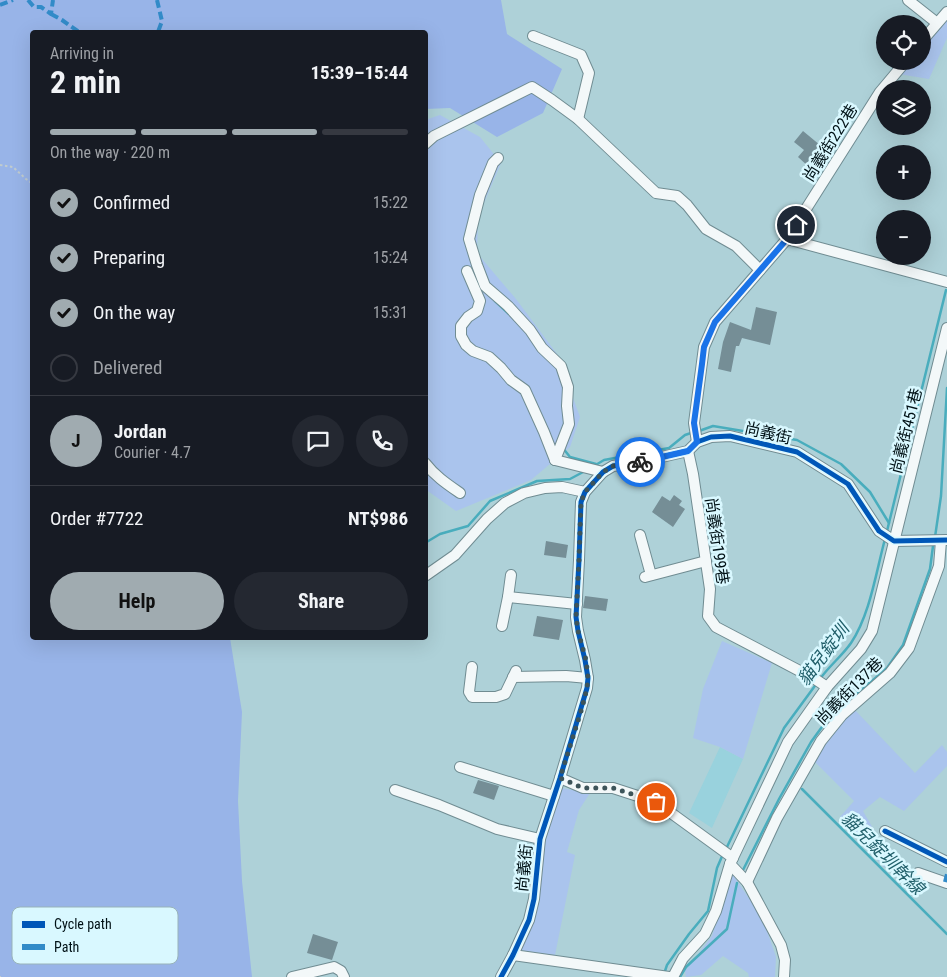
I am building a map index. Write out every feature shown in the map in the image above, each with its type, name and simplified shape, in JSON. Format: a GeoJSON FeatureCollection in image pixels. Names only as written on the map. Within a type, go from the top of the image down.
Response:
{"type":"FeatureCollection","features":[{"type":"Feature","properties":{"kind":"street"},"geometry":{"type":"LineString","coordinates":[[908,0],[937,23]]}},
{"type":"Feature","properties":{"kind":"street"},"geometry":{"type":"LineString","coordinates":[[931,30],[947,12]]}},
{"type":"Feature","properties":{"kind":"street"},"geometry":{"type":"LineString","coordinates":[[533,36],[581,54],[589,73],[578,119]]}},
{"type":"Feature","properties":{"kind":"street","name":"尚義街222巷"},"geometry":{"type":"LineString","coordinates":[[697,442],[694,426],[704,347],[715,322],[787,239],[880,92],[898,70]]}},
{"type":"Feature","properties":{"kind":"street"},"geometry":{"type":"LineString","coordinates":[[428,141],[434,136],[532,87],[578,119],[656,193],[677,196],[687,205],[706,229],[736,246],[760,270]]}},
{"type":"Feature","properties":{"kind":"street"},"geometry":{"type":"LineString","coordinates":[[498,158],[493,163],[480,195],[469,239],[486,286],[508,306],[530,330],[542,348],[561,366],[568,387],[567,406],[570,424],[555,460]]}},
{"type":"Feature","properties":{"kind":"street"},"geometry":{"type":"LineString","coordinates":[[787,239],[947,282]]}},
{"type":"Feature","properties":{"kind":"street"},"geometry":{"type":"LineString","coordinates":[[468,271],[480,301],[477,311],[468,317],[461,326],[461,336],[466,345],[473,351],[489,358],[511,380],[525,390],[555,460]]}},
{"type":"Feature","properties":{"kind":"street","name":"尚義街451巷"},"geometry":{"type":"LineString","coordinates":[[894,541],[947,328]]}},
{"type":"Feature","properties":{"kind":"street","name":"尚義街"},"geometry":{"type":"LineString","coordinates":[[697,442],[710,437],[730,436],[797,452],[848,484],[880,531],[894,541]]}},
{"type":"Feature","properties":{"kind":"street"},"geometry":{"type":"LineString","coordinates":[[428,574],[455,555],[487,518],[505,503],[524,493],[545,488],[562,487],[585,492],[600,471],[613,466],[688,451],[697,442]]}},
{"type":"Feature","properties":{"kind":"street","name":"尚義街199巷"},"geometry":{"type":"LineString","coordinates":[[688,451],[694,474],[696,501],[710,588],[708,616],[716,626],[827,687]]}},
{"type":"Feature","properties":{"kind":"street"},"geometry":{"type":"LineString","coordinates":[[555,460],[600,471]]}},
{"type":"Feature","properties":{"kind":"street"},"geometry":{"type":"LineString","coordinates":[[428,466],[442,481],[460,493]]}},
{"type":"Feature","properties":{"kind":"street","name":"尚義街"},"geometry":{"type":"LineString","coordinates":[[501,977],[529,920],[534,899],[540,839],[587,688],[586,660],[576,617],[581,502],[585,492]]}},
{"type":"Feature","properties":{"kind":"street"},"geometry":{"type":"LineString","coordinates":[[640,535],[648,576],[706,561]]}},
{"type":"Feature","properties":{"kind":"street"},"geometry":{"type":"LineString","coordinates":[[894,541],[944,541]]}},
{"type":"Feature","properties":{"kind":"street","name":"尚義街137巷"},"geometry":{"type":"LineString","coordinates":[[732,861],[788,742],[827,687],[861,649],[872,631],[894,541]]}},
{"type":"Feature","properties":{"kind":"street","name":"尚義街137巷"},"geometry":{"type":"LineString","coordinates":[[747,882],[777,818],[821,741],[842,715],[890,674],[909,648],[943,567],[944,541]]}},
{"type":"Feature","properties":{"kind":"street"},"geometry":{"type":"LineString","coordinates":[[502,626],[510,575]]}},
{"type":"Feature","properties":{"kind":"street"},"geometry":{"type":"LineString","coordinates":[[508,597],[576,604]]}},
{"type":"Feature","properties":{"kind":"street"},"geometry":{"type":"LineString","coordinates":[[472,667],[469,692],[472,697],[496,697],[505,694],[514,674],[588,678]]}},
{"type":"Feature","properties":{"kind":"street"},"geometry":{"type":"LineString","coordinates":[[460,767],[554,796]]}},
{"type":"Feature","properties":{"kind":"street"},"geometry":{"type":"LineString","coordinates":[[560,778],[583,788],[613,788],[656,802],[718,848],[732,861],[747,882],[781,945],[785,960],[784,977]]}},
{"type":"Feature","properties":{"kind":"street"},"geometry":{"type":"LineString","coordinates":[[395,790],[439,805],[497,829],[540,839]]}},
{"type":"Feature","properties":{"kind":"street"},"geometry":{"type":"LineString","coordinates":[[885,831],[947,862]]}},
{"type":"Feature","properties":{"kind":"street"},"geometry":{"type":"LineString","coordinates":[[513,954],[667,976],[705,934],[716,912],[732,861]]}},
{"type":"Feature","properties":{"kind":"street"},"geometry":{"type":"LineString","coordinates":[[918,873],[946,880]]}},
{"type":"Feature","properties":{"kind":"street"},"geometry":{"type":"LineString","coordinates":[[292,977],[334,967],[341,971],[344,977]]}},
{"type":"Feature","properties":{"kind":"path"},"geometry":{"type":"LineString","coordinates":[[0,165],[13,167],[30,182]]}},
{"type":"Feature","properties":{"kind":"shaded area"},"geometry":{"type":"Polygon","coordinates":[[[0,0],[501,0],[507,34],[562,69],[543,113],[497,137],[450,108],[428,109],[428,30],[30,30],[30,640],[230,640],[242,712],[238,801],[242,881],[252,977],[0,977],[0,0]]]}},
{"type":"Feature","properties":{"kind":"shaded area"},"geometry":{"type":"Polygon","coordinates":[[[947,13],[947,38],[929,79],[899,74],[902,70],[931,70],[931,34],[947,13]]]}},
{"type":"Feature","properties":{"kind":"shaded area"},"geometry":{"type":"Polygon","coordinates":[[[440,115],[480,137],[501,163],[478,217],[477,253],[516,299],[557,354],[580,417],[570,447],[531,480],[456,511],[428,491],[428,119],[440,115]]]}},
{"type":"Feature","properties":{"kind":"shaded area"},"geometry":{"type":"Polygon","coordinates":[[[722,641],[772,663],[743,759],[720,747],[693,738],[703,689],[722,641]]]}},
{"type":"Feature","properties":{"kind":"shaded area"},"geometry":{"type":"Polygon","coordinates":[[[853,708],[915,773],[942,745],[947,752],[947,766],[904,811],[880,797],[863,811],[893,863],[884,867],[840,817],[854,801],[814,761],[825,738],[853,708]]]}},
{"type":"Feature","properties":{"kind":"shaded area"},"geometry":{"type":"Polygon","coordinates":[[[720,747],[743,759],[712,828],[689,813],[720,747]]]}},
{"type":"Feature","properties":{"kind":"shaded area"},"geometry":{"type":"Polygon","coordinates":[[[561,788],[590,793],[579,810],[567,852],[575,855],[555,955],[519,950],[543,838],[561,788]]]}},
{"type":"Feature","properties":{"kind":"shaded area"},"geometry":{"type":"Polygon","coordinates":[[[731,872],[763,919],[776,957],[775,977],[749,977],[748,973],[723,956],[701,975],[686,977],[685,971],[712,936],[731,872]]]}},
{"type":"Feature","properties":{"kind":"building"},"geometry":{"type":"Polygon","coordinates":[[[803,131],[832,155],[824,167],[815,160],[809,167],[798,157],[804,150],[794,142],[803,131]]]}},
{"type":"Feature","properties":{"kind":"building"},"geometry":{"type":"Polygon","coordinates":[[[756,307],[777,312],[770,345],[742,338],[739,346],[736,346],[731,372],[718,369],[723,342],[730,322],[751,330],[756,307]]]}},
{"type":"Feature","properties":{"kind":"building"},"geometry":{"type":"Polygon","coordinates":[[[674,495],[682,501],[679,505],[685,509],[673,527],[652,512],[662,496],[670,501],[674,495]]]}},
{"type":"Feature","properties":{"kind":"building"},"geometry":{"type":"Polygon","coordinates":[[[546,541],[568,545],[566,558],[544,555],[546,541]]]}},
{"type":"Feature","properties":{"kind":"building"},"geometry":{"type":"Polygon","coordinates":[[[585,596],[608,599],[606,611],[583,608],[585,596]]]}},
{"type":"Feature","properties":{"kind":"building"},"geometry":{"type":"Polygon","coordinates":[[[537,616],[563,620],[559,640],[533,636],[537,616]]]}},
{"type":"Feature","properties":{"kind":"building"},"geometry":{"type":"Polygon","coordinates":[[[478,780],[499,786],[494,800],[473,793],[478,780]]]}},
{"type":"Feature","properties":{"kind":"building"},"geometry":{"type":"Polygon","coordinates":[[[313,934],[338,942],[332,960],[307,953],[313,934]]]}},
{"type":"Feature","properties":{"kind":"waterway","name":"貓兒錠圳"},"geometry":{"type":"LineString","coordinates":[[887,531],[946,290]]}},
{"type":"Feature","properties":{"kind":"waterway"},"geometry":{"type":"LineString","coordinates":[[495,301],[509,314]]}},
{"type":"Feature","properties":{"kind":"waterway"},"geometry":{"type":"LineString","coordinates":[[935,537],[941,496],[947,388]]}},
{"type":"Feature","properties":{"kind":"waterway"},"geometry":{"type":"LineString","coordinates":[[699,431],[713,426],[797,440],[841,464],[870,492],[889,523]]}},
{"type":"Feature","properties":{"kind":"waterway"},"geometry":{"type":"LineString","coordinates":[[594,466],[604,460],[669,448],[685,435],[694,432]]}},
{"type":"Feature","properties":{"kind":"waterway"},"geometry":{"type":"LineString","coordinates":[[562,447],[570,457],[596,464]]}},
{"type":"Feature","properties":{"kind":"waterway"},"geometry":{"type":"LineString","coordinates":[[428,541],[440,534],[468,526],[490,501],[537,481],[570,479],[585,471]]}},
{"type":"Feature","properties":{"kind":"waterway","name":"貓兒錠圳"},"geometry":{"type":"LineString","coordinates":[[820,679],[847,648],[858,632],[868,606],[885,539]]}},
{"type":"Feature","properties":{"kind":"waterway"},"geometry":{"type":"LineString","coordinates":[[742,872],[779,799],[811,742],[827,720],[887,668],[903,645],[930,569],[933,546]]}},
{"type":"Feature","properties":{"kind":"waterway","name":"貓兒錠圳"},"geometry":{"type":"LineString","coordinates":[[726,849],[784,728],[817,683]]}},
{"type":"Feature","properties":{"kind":"waterway","name":"貓兒錠圳幹線"},"geometry":{"type":"LineString","coordinates":[[802,789],[947,934]]}},
{"type":"Feature","properties":{"kind":"waterway","name":"貓兒錠圳"},"geometry":{"type":"LineString","coordinates":[[664,974],[667,965],[708,911],[717,868],[723,854]]}},
{"type":"Feature","properties":{"kind":"waterway"},"geometry":{"type":"LineString","coordinates":[[680,977],[686,967],[727,929],[737,883]]}},
{"type":"Feature","properties":{"kind":"marked path"},"geometry":{"type":"LineString","coordinates":[[0,5],[13,0]]}},
{"type":"Feature","properties":{"kind":"marked path"},"geometry":{"type":"LineString","coordinates":[[28,0],[34,7],[41,7],[51,14],[53,0]]}},
{"type":"Feature","properties":{"kind":"marked path"},"geometry":{"type":"LineString","coordinates":[[157,0],[162,21],[159,30]]}},
{"type":"Feature","properties":{"kind":"marked path"},"geometry":{"type":"LineString","coordinates":[[51,14],[76,30]]}},
{"type":"Feature","properties":{"kind":"marked path"},"geometry":{"type":"LineString","coordinates":[[945,882],[947,874]]}},
{"type":"Feature","properties":{"kind":"cycle path"},"geometry":{"type":"LineString","coordinates":[[501,977],[529,920],[534,899],[540,839],[587,688],[588,678],[576,617],[581,502],[585,492],[603,472],[613,466],[688,451],[697,442],[711,437],[730,436],[797,452],[848,484],[879,531],[894,541],[947,540]]}},
{"type":"Feature","properties":{"kind":"cycle path"},"geometry":{"type":"LineString","coordinates":[[885,831],[947,862]]}},
{"type":"Feature","properties":{"kind":"way so far"},"geometry":{"type":"LineString","coordinates":[[640,462],[613,466],[603,472],[585,492],[581,502],[576,617],[586,660],[588,678],[582,708],[560,778],[583,788],[613,788],[656,802]]}},
{"type":"Feature","properties":{"kind":"route"},"geometry":{"type":"LineString","coordinates":[[640,462],[688,451],[697,442],[694,423],[704,347],[715,322],[787,239],[796,225]]}}]}
